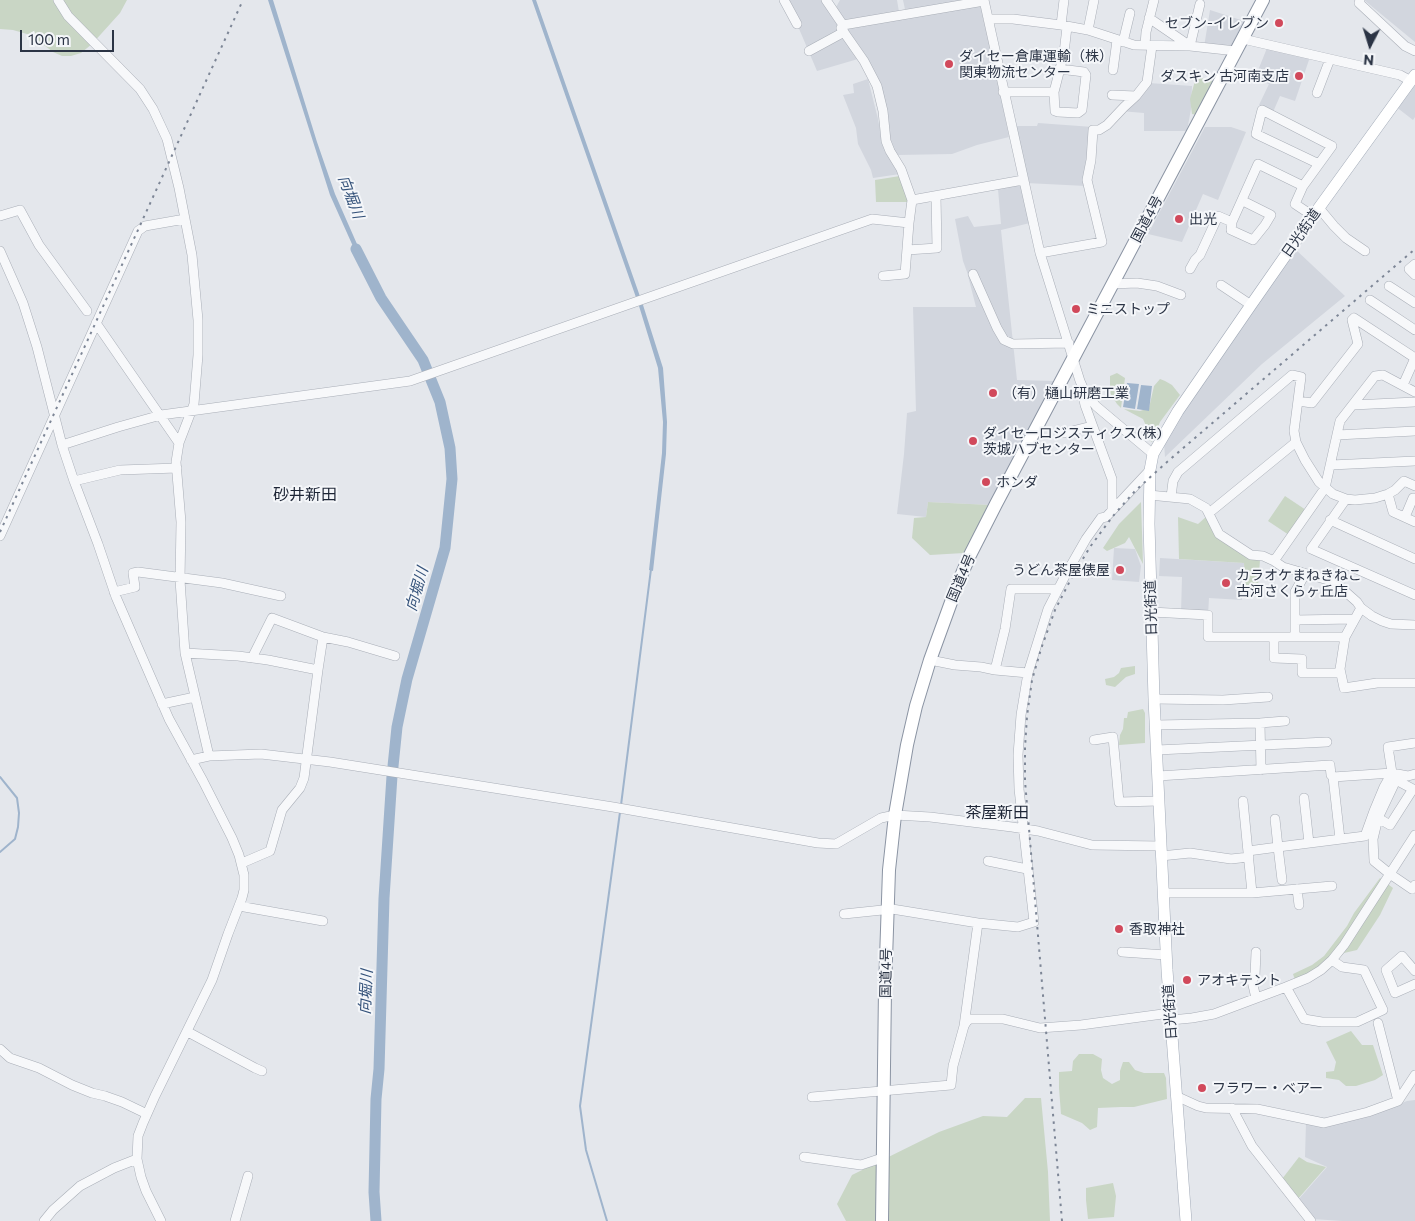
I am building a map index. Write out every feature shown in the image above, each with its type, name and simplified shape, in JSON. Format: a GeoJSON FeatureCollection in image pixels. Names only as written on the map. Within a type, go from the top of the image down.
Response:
{"type":"FeatureCollection","features":[{"type":"Feature","properties":{"kind":"highway","name":"国道4号"},"geometry":{"type":"LineString","coordinates":[[882,1221],[889,870],[895,815],[907,745],[930,660],[970,555],[1263,0]]}},
{"type":"Feature","properties":{"kind":"main road","name":"日光街道"},"geometry":{"type":"LineString","coordinates":[[1186,1221],[1166,955],[1154,698],[1149,495],[1153,454],[1178,411],[1251,305],[1413,78]]}},
{"type":"Feature","properties":{"kind":"street"},"geometry":{"type":"LineString","coordinates":[[58,0],[68,16],[140,89],[153,109],[167,139],[179,188],[192,256],[198,320],[198,355],[194,404],[179,443],[177,468],[181,522],[180,577],[185,653],[209,756]]}},
{"type":"Feature","properties":{"kind":"street"},"geometry":{"type":"LineString","coordinates":[[784,0],[797,24]]}},
{"type":"Feature","properties":{"kind":"street"},"geometry":{"type":"LineString","coordinates":[[826,0],[864,61],[877,86],[883,111],[886,141],[901,169],[912,200],[905,274],[883,276]]}},
{"type":"Feature","properties":{"kind":"street"},"geometry":{"type":"LineString","coordinates":[[1060,69],[1084,72],[1086,76],[1082,110],[1078,113],[1055,111],[1054,92],[1064,52],[1064,0]]}},
{"type":"Feature","properties":{"kind":"street"},"geometry":{"type":"LineString","coordinates":[[1088,30],[1094,0]]}},
{"type":"Feature","properties":{"kind":"street"},"geometry":{"type":"LineString","coordinates":[[1040,253],[1102,242],[1087,180],[1091,160],[1093,130],[1100,130],[1107,125],[1147,82],[1149,18],[1154,0]]}},
{"type":"Feature","properties":{"kind":"street"},"geometry":{"type":"LineString","coordinates":[[1360,0],[1359,3],[1398,40],[1415,51]]}},
{"type":"Feature","properties":{"kind":"street"},"geometry":{"type":"LineString","coordinates":[[809,51],[843,28],[984,1],[1040,253],[1080,381],[1085,392],[1096,406],[1153,454]]}},
{"type":"Feature","properties":{"kind":"street"},"geometry":{"type":"LineString","coordinates":[[1190,46],[1200,4]]}},
{"type":"Feature","properties":{"kind":"street"},"geometry":{"type":"LineString","coordinates":[[1113,70],[1120,41],[1130,13]]}},
{"type":"Feature","properties":{"kind":"street"},"geometry":{"type":"LineString","coordinates":[[1149,18],[1190,46]]}},
{"type":"Feature","properties":{"kind":"street"},"geometry":{"type":"LineString","coordinates":[[988,19],[1012,20],[1088,30],[1134,45],[1190,46],[1236,51]]}},
{"type":"Feature","properties":{"kind":"street"},"geometry":{"type":"LineString","coordinates":[[1243,38],[1413,78]]}},
{"type":"Feature","properties":{"kind":"street"},"geometry":{"type":"LineString","coordinates":[[1317,93],[1330,59]]}},
{"type":"Feature","properties":{"kind":"street"},"geometry":{"type":"LineString","coordinates":[[1004,92],[1054,92]]}},
{"type":"Feature","properties":{"kind":"street"},"geometry":{"type":"LineString","coordinates":[[1112,95],[1136,96]]}},
{"type":"Feature","properties":{"kind":"street"},"geometry":{"type":"LineString","coordinates":[[1319,164],[1256,134],[1262,110],[1332,146],[1319,164],[1303,186],[1295,204],[1316,212],[1346,238],[1365,251]]}},
{"type":"Feature","properties":{"kind":"street"},"geometry":{"type":"LineString","coordinates":[[1242,201],[1271,215],[1253,240],[1231,230],[1232,222],[1258,164],[1303,186]]}},
{"type":"Feature","properties":{"kind":"street"},"geometry":{"type":"LineString","coordinates":[[912,200],[1023,180]]}},
{"type":"Feature","properties":{"kind":"street"},"geometry":{"type":"LineString","coordinates":[[906,250],[937,248],[936,196]]}},
{"type":"Feature","properties":{"kind":"street"},"geometry":{"type":"LineString","coordinates":[[0,216],[20,210],[39,245],[87,311]]}},
{"type":"Feature","properties":{"kind":"street"},"geometry":{"type":"LineString","coordinates":[[1190,269],[1200,255],[1218,216],[1232,222]]}},
{"type":"Feature","properties":{"kind":"street"},"geometry":{"type":"LineString","coordinates":[[0,536],[138,231],[144,226],[185,219]]}},
{"type":"Feature","properties":{"kind":"street"},"geometry":{"type":"LineString","coordinates":[[62,445],[118,427],[161,416],[410,381],[872,219],[909,223]]}},
{"type":"Feature","properties":{"kind":"street"},"geometry":{"type":"LineString","coordinates":[[0,251],[23,303],[62,445],[114,592],[162,704],[232,838],[242,863],[244,875],[244,890],[212,980],[138,1136],[137,1159],[146,1191],[161,1221]]}},
{"type":"Feature","properties":{"kind":"street"},"geometry":{"type":"LineString","coordinates":[[1415,264],[1409,269],[1415,276]]}},
{"type":"Feature","properties":{"kind":"street"},"geometry":{"type":"LineString","coordinates":[[972,274],[1004,340],[1013,344],[1069,344]]}},
{"type":"Feature","properties":{"kind":"street"},"geometry":{"type":"LineString","coordinates":[[1112,284],[1137,283],[1157,286],[1181,295]]}},
{"type":"Feature","properties":{"kind":"street"},"geometry":{"type":"LineString","coordinates":[[1221,285],[1251,305]]}},
{"type":"Feature","properties":{"kind":"street"},"geometry":{"type":"LineString","coordinates":[[1389,286],[1415,302]]}},
{"type":"Feature","properties":{"kind":"street"},"geometry":{"type":"LineString","coordinates":[[1370,300],[1415,330]]}},
{"type":"Feature","properties":{"kind":"street"},"geometry":{"type":"LineString","coordinates":[[1298,401],[1312,403],[1358,344],[1352,320],[1354,318],[1415,358],[1402,385]]}},
{"type":"Feature","properties":{"kind":"street"},"geometry":{"type":"LineString","coordinates":[[96,323],[179,443]]}},
{"type":"Feature","properties":{"kind":"street"},"geometry":{"type":"LineString","coordinates":[[1171,497],[1173,481],[1178,472],[1292,375],[1301,377],[1294,431],[1296,442],[1305,460],[1325,488],[1337,496],[1356,500],[1375,498],[1388,494],[1404,481],[1415,486]]}},
{"type":"Feature","properties":{"kind":"street"},"geometry":{"type":"LineString","coordinates":[[1274,561],[1325,488],[1340,421],[1375,376],[1383,375],[1415,392]]}},
{"type":"Feature","properties":{"kind":"street"},"geometry":{"type":"LineString","coordinates":[[1085,392],[1083,395],[1084,405],[1112,479],[1112,510]]}},
{"type":"Feature","properties":{"kind":"street"},"geometry":{"type":"LineString","coordinates":[[1353,405],[1415,402]]}},
{"type":"Feature","properties":{"kind":"street"},"geometry":{"type":"LineString","coordinates":[[1064,433],[1092,426]]}},
{"type":"Feature","properties":{"kind":"street"},"geometry":{"type":"LineString","coordinates":[[1337,435],[1415,431]]}},
{"type":"Feature","properties":{"kind":"street"},"geometry":{"type":"LineString","coordinates":[[1209,513],[1296,442]]}},
{"type":"Feature","properties":{"kind":"street"},"geometry":{"type":"LineString","coordinates":[[1331,465],[1415,461]]}},
{"type":"Feature","properties":{"kind":"street"},"geometry":{"type":"LineString","coordinates":[[74,481],[120,470],[177,468]]}},
{"type":"Feature","properties":{"kind":"street"},"geometry":{"type":"LineString","coordinates":[[844,914],[892,909],[978,923],[1018,927],[1034,922],[1019,789],[1018,755],[1028,673],[1043,624],[1058,588],[1091,532],[1101,518],[1106,517],[1150,470]]}},
{"type":"Feature","properties":{"kind":"street"},"geometry":{"type":"LineString","coordinates":[[1388,494],[1393,512],[1415,522]]}},
{"type":"Feature","properties":{"kind":"street"},"geometry":{"type":"LineString","coordinates":[[1149,495],[1190,499],[1206,508],[1218,534],[1250,555],[1263,556],[1283,567],[1328,580],[1339,586],[1372,616],[1391,624],[1415,625]]}},
{"type":"Feature","properties":{"kind":"street"},"geometry":{"type":"LineString","coordinates":[[1405,517],[1414,498]]}},
{"type":"Feature","properties":{"kind":"street"},"geometry":{"type":"LineString","coordinates":[[1346,499],[1311,549],[1415,595]]}},
{"type":"Feature","properties":{"kind":"street"},"geometry":{"type":"LineString","coordinates":[[1330,520],[1415,559]]}},
{"type":"Feature","properties":{"kind":"street"},"geometry":{"type":"LineString","coordinates":[[114,592],[135,587],[132,573],[138,572],[222,583],[281,596]]}},
{"type":"Feature","properties":{"kind":"street"},"geometry":{"type":"LineString","coordinates":[[1295,637],[1295,592],[1305,574]]}},
{"type":"Feature","properties":{"kind":"street"},"geometry":{"type":"LineString","coordinates":[[995,670],[1005,629],[1011,589],[1058,588]]}},
{"type":"Feature","properties":{"kind":"street"},"geometry":{"type":"LineString","coordinates":[[1361,608],[1345,637],[1340,669],[1344,688],[1377,683],[1415,683]]}},
{"type":"Feature","properties":{"kind":"street"},"geometry":{"type":"LineString","coordinates":[[1151,612],[1208,615],[1208,637],[1345,637]]}},
{"type":"Feature","properties":{"kind":"street"},"geometry":{"type":"LineString","coordinates":[[252,658],[272,618],[323,637],[395,656]]}},
{"type":"Feature","properties":{"kind":"street"},"geometry":{"type":"LineString","coordinates":[[1295,620],[1354,619]]}},
{"type":"Feature","properties":{"kind":"street"},"geometry":{"type":"LineString","coordinates":[[242,863],[270,851],[282,810],[300,788],[304,778],[308,760],[323,637]]}},
{"type":"Feature","properties":{"kind":"street"},"geometry":{"type":"LineString","coordinates":[[1274,638],[1274,658],[1302,658],[1302,673],[1340,672]]}},
{"type":"Feature","properties":{"kind":"street"},"geometry":{"type":"LineString","coordinates":[[185,653],[252,658],[318,670]]}},
{"type":"Feature","properties":{"kind":"street"},"geometry":{"type":"LineString","coordinates":[[930,660],[955,665],[1028,673]]}},
{"type":"Feature","properties":{"kind":"street"},"geometry":{"type":"LineString","coordinates":[[162,704],[195,697]]}},
{"type":"Feature","properties":{"kind":"street"},"geometry":{"type":"LineString","coordinates":[[1154,698],[1223,700],[1268,697]]}},
{"type":"Feature","properties":{"kind":"street"},"geometry":{"type":"LineString","coordinates":[[1156,725],[1285,722]]}},
{"type":"Feature","properties":{"kind":"street"},"geometry":{"type":"LineString","coordinates":[[1260,723],[1261,770]]}},
{"type":"Feature","properties":{"kind":"street"},"geometry":{"type":"LineString","coordinates":[[1094,740],[1113,737],[1120,802],[1159,801]]}},
{"type":"Feature","properties":{"kind":"street"},"geometry":{"type":"LineString","coordinates":[[1157,750],[1327,742]]}},
{"type":"Feature","properties":{"kind":"street"},"geometry":{"type":"LineString","coordinates":[[191,760],[209,756],[261,754],[308,760],[620,808],[836,844],[881,818],[895,815],[930,817],[1038,831],[1092,845],[1230,859],[1278,847],[1365,836],[1384,787],[1392,773],[1388,747],[1415,743]]}},
{"type":"Feature","properties":{"kind":"street"},"geometry":{"type":"LineString","coordinates":[[1158,776],[1330,764],[1340,839]]}},
{"type":"Feature","properties":{"kind":"street"},"geometry":{"type":"LineString","coordinates":[[1333,777],[1392,773],[1408,776],[1415,774]]}},
{"type":"Feature","properties":{"kind":"street"},"geometry":{"type":"LineString","coordinates":[[1378,818],[1390,825],[1414,789],[1396,780],[1378,818],[1372,840],[1374,861],[1412,889],[1415,885]]}},
{"type":"Feature","properties":{"kind":"street"},"geometry":{"type":"LineString","coordinates":[[1304,798],[1309,843]]}},
{"type":"Feature","properties":{"kind":"street"},"geometry":{"type":"LineString","coordinates":[[1243,801],[1252,892]]}},
{"type":"Feature","properties":{"kind":"street"},"geometry":{"type":"LineString","coordinates":[[1274,819],[1282,880]]}},
{"type":"Feature","properties":{"kind":"street"},"geometry":{"type":"LineString","coordinates":[[964,1026],[970,1019],[1003,1019],[1040,1028],[1081,1026],[1170,1016],[1192,1018],[1214,1014],[1308,978],[1321,970],[1344,946],[1415,836]]}},
{"type":"Feature","properties":{"kind":"street"},"geometry":{"type":"LineString","coordinates":[[988,862],[1028,869]]}},
{"type":"Feature","properties":{"kind":"street"},"geometry":{"type":"LineString","coordinates":[[1163,893],[1252,892],[1332,886]]}},
{"type":"Feature","properties":{"kind":"street"},"geometry":{"type":"LineString","coordinates":[[1297,889],[1299,905]]}},
{"type":"Feature","properties":{"kind":"street"},"geometry":{"type":"LineString","coordinates":[[239,906],[323,921]]}},
{"type":"Feature","properties":{"kind":"street"},"geometry":{"type":"LineString","coordinates":[[812,1097],[951,1086],[953,1066],[964,1026],[978,923]]}},
{"type":"Feature","properties":{"kind":"street"},"geometry":{"type":"LineString","coordinates":[[1122,952],[1166,955]]}},
{"type":"Feature","properties":{"kind":"street"},"geometry":{"type":"LineString","coordinates":[[1256,952],[1255,976],[1252,981],[1256,998]]}},
{"type":"Feature","properties":{"kind":"street"},"geometry":{"type":"LineString","coordinates":[[1415,971],[1402,956],[1386,970],[1395,993],[1415,984]]}},
{"type":"Feature","properties":{"kind":"street"},"geometry":{"type":"LineString","coordinates":[[1286,987],[1304,1019],[1322,1022],[1357,1022],[1383,1010],[1364,970],[1342,967],[1332,960]]}},
{"type":"Feature","properties":{"kind":"street"},"geometry":{"type":"LineString","coordinates":[[1378,1023],[1398,1101]]}},
{"type":"Feature","properties":{"kind":"street"},"geometry":{"type":"LineString","coordinates":[[188,1032],[262,1071]]}},
{"type":"Feature","properties":{"kind":"street"},"geometry":{"type":"LineString","coordinates":[[0,1049],[10,1058],[39,1068],[92,1093],[112,1098],[147,1114]]}},
{"type":"Feature","properties":{"kind":"street"},"geometry":{"type":"LineString","coordinates":[[1176,1096],[1206,1108],[1257,1109],[1324,1123],[1368,1112],[1398,1101],[1415,1075]]}},
{"type":"Feature","properties":{"kind":"street"},"geometry":{"type":"LineString","coordinates":[[1232,1108],[1252,1146],[1311,1221]]}},
{"type":"Feature","properties":{"kind":"street"},"geometry":{"type":"LineString","coordinates":[[804,1157],[861,1165],[882,1158]]}},
{"type":"Feature","properties":{"kind":"street"},"geometry":{"type":"LineString","coordinates":[[44,1221],[53,1210],[80,1186],[114,1168],[137,1159]]}},
{"type":"Feature","properties":{"kind":"street"},"geometry":{"type":"LineString","coordinates":[[235,1221],[248,1176]]}},
{"type":"Feature","properties":{"kind":"shaded area"},"geometry":{"type":"Polygon","coordinates":[[[784,0],[825,0],[858,59],[817,71],[797,24],[784,0]]]}},
{"type":"Feature","properties":{"kind":"shaded area"},"geometry":{"type":"Polygon","coordinates":[[[840,0],[897,0],[899,12],[843,22],[835,9],[840,0]]]}},
{"type":"Feature","properties":{"kind":"shaded area"},"geometry":{"type":"Polygon","coordinates":[[[903,0],[981,0],[906,14],[903,0]]]}},
{"type":"Feature","properties":{"kind":"shaded area"},"geometry":{"type":"Polygon","coordinates":[[[1364,0],[1415,0],[1415,42],[1364,0]]]}},
{"type":"Feature","properties":{"kind":"shaded area"},"geometry":{"type":"Polygon","coordinates":[[[982,3],[1009,137],[952,154],[898,155],[886,141],[877,86],[852,45],[847,28],[982,3]]]}},
{"type":"Feature","properties":{"kind":"shaded area"},"geometry":{"type":"Polygon","coordinates":[[[1210,10],[1244,21],[1230,48],[1204,47],[1210,10]]]}},
{"type":"Feature","properties":{"kind":"shaded area"},"geometry":{"type":"Polygon","coordinates":[[[1267,48],[1310,57],[1295,101],[1280,96],[1273,112],[1259,105],[1269,84],[1255,78],[1267,48]]]}},
{"type":"Feature","properties":{"kind":"shaded area"},"geometry":{"type":"Polygon","coordinates":[[[868,79],[882,142],[900,174],[873,178],[858,144],[856,128],[843,95],[854,93],[853,84],[868,79]]]}},
{"type":"Feature","properties":{"kind":"shaded area"},"geometry":{"type":"Polygon","coordinates":[[[1415,81],[1415,117],[1413,120],[1395,106],[1415,81]]]}},
{"type":"Feature","properties":{"kind":"shaded area"},"geometry":{"type":"Polygon","coordinates":[[[1149,83],[1192,86],[1191,109],[1187,131],[1144,131],[1144,113],[1120,111],[1149,83]]]}},
{"type":"Feature","properties":{"kind":"shaded area"},"geometry":{"type":"Polygon","coordinates":[[[1038,123],[1093,127],[1086,186],[1026,183],[1014,126],[1037,126],[1038,123]]]}},
{"type":"Feature","properties":{"kind":"shaded area"},"geometry":{"type":"Polygon","coordinates":[[[1205,127],[1231,127],[1246,132],[1218,200],[1203,194],[1182,242],[1148,234],[1205,127]]]}},
{"type":"Feature","properties":{"kind":"shaded area"},"geometry":{"type":"Polygon","coordinates":[[[1022,184],[1030,223],[1001,230],[1017,380],[1054,381],[991,505],[928,502],[926,517],[897,514],[907,413],[916,411],[913,307],[976,307],[963,261],[955,219],[968,216],[974,227],[1001,224],[998,189],[1022,184]]]}},
{"type":"Feature","properties":{"kind":"shaded area"},"geometry":{"type":"Polygon","coordinates":[[[1294,248],[1345,296],[1262,364],[1165,457],[1164,443],[1171,422],[1294,248]]]}},
{"type":"Feature","properties":{"kind":"shaded area"},"geometry":{"type":"Polygon","coordinates":[[[1114,548],[1135,549],[1141,566],[1139,582],[1112,580],[1114,548]]]}},
{"type":"Feature","properties":{"kind":"shaded area"},"geometry":{"type":"Polygon","coordinates":[[[1160,558],[1244,563],[1242,600],[1209,598],[1208,615],[1181,613],[1182,577],[1159,576],[1160,558]]]}},
{"type":"Feature","properties":{"kind":"shaded area"},"geometry":{"type":"Polygon","coordinates":[[[1415,1100],[1415,1221],[1313,1219],[1298,1200],[1327,1167],[1305,1157],[1306,1123],[1325,1127],[1368,1116],[1407,1101],[1415,1100]]]}},
{"type":"Feature","properties":{"kind":"green space"},"geometry":{"type":"Polygon","coordinates":[[[0,0],[127,0],[120,13],[92,44],[81,53],[62,56],[27,34],[0,29],[0,0]]]}},
{"type":"Feature","properties":{"kind":"green space"},"geometry":{"type":"Polygon","coordinates":[[[1196,77],[1215,81],[1197,115],[1192,114],[1190,99],[1196,77]]]}},
{"type":"Feature","properties":{"kind":"green space"},"geometry":{"type":"Polygon","coordinates":[[[900,176],[908,194],[908,202],[876,202],[875,180],[900,176]]]}},
{"type":"Feature","properties":{"kind":"green space"},"geometry":{"type":"Polygon","coordinates":[[[1117,373],[1125,378],[1121,408],[1110,393],[1110,376],[1117,373]]]}},
{"type":"Feature","properties":{"kind":"green space"},"geometry":{"type":"Polygon","coordinates":[[[1160,379],[1172,385],[1180,395],[1160,422],[1152,442],[1148,439],[1147,428],[1143,419],[1124,409],[1140,411],[1149,408],[1154,386],[1160,379]]]}},
{"type":"Feature","properties":{"kind":"green space"},"geometry":{"type":"Polygon","coordinates":[[[1285,496],[1306,510],[1289,535],[1268,521],[1285,496]]]}},
{"type":"Feature","properties":{"kind":"green space"},"geometry":{"type":"Polygon","coordinates":[[[928,502],[991,505],[964,553],[930,555],[912,538],[914,518],[926,517],[928,502]]]}},
{"type":"Feature","properties":{"kind":"green space"},"geometry":{"type":"Polygon","coordinates":[[[1141,502],[1143,564],[1129,537],[1125,543],[1107,551],[1103,548],[1119,524],[1141,502]]]}},
{"type":"Feature","properties":{"kind":"green space"},"geometry":{"type":"Polygon","coordinates":[[[1207,516],[1218,537],[1260,560],[1258,586],[1245,585],[1244,563],[1179,559],[1178,517],[1198,524],[1207,516]]]}},
{"type":"Feature","properties":{"kind":"green space"},"geometry":{"type":"Polygon","coordinates":[[[1135,666],[1135,674],[1126,677],[1115,687],[1106,685],[1105,679],[1114,677],[1121,668],[1135,666]]]}},
{"type":"Feature","properties":{"kind":"green space"},"geometry":{"type":"Polygon","coordinates":[[[1143,709],[1145,713],[1145,743],[1119,745],[1124,718],[1127,718],[1128,712],[1143,709]]]}},
{"type":"Feature","properties":{"kind":"green space"},"geometry":{"type":"Polygon","coordinates":[[[1380,878],[1393,888],[1380,915],[1357,950],[1344,953],[1328,970],[1295,980],[1293,974],[1312,965],[1324,956],[1380,878]]]}},
{"type":"Feature","properties":{"kind":"green space"},"geometry":{"type":"Polygon","coordinates":[[[1351,1031],[1362,1045],[1373,1045],[1383,1075],[1375,1080],[1356,1086],[1346,1086],[1339,1080],[1326,1078],[1326,1072],[1334,1071],[1336,1062],[1326,1042],[1351,1031]]]}},
{"type":"Feature","properties":{"kind":"green space"},"geometry":{"type":"Polygon","coordinates":[[[1079,1054],[1093,1054],[1102,1059],[1101,1070],[1103,1078],[1112,1084],[1120,1080],[1123,1062],[1129,1062],[1135,1070],[1144,1073],[1164,1073],[1167,1099],[1134,1107],[1098,1108],[1097,1127],[1090,1130],[1082,1123],[1061,1114],[1059,1072],[1072,1071],[1073,1061],[1079,1054]]]}},
{"type":"Feature","properties":{"kind":"green space"},"geometry":{"type":"Polygon","coordinates":[[[1025,1098],[1041,1098],[1048,1172],[1050,1221],[846,1221],[837,1204],[852,1175],[939,1132],[983,1116],[1007,1117],[1025,1098]]]}},
{"type":"Feature","properties":{"kind":"green space"},"geometry":{"type":"Polygon","coordinates":[[[1299,1157],[1307,1162],[1326,1167],[1297,1200],[1282,1179],[1299,1157]]]}},
{"type":"Feature","properties":{"kind":"green space"},"geometry":{"type":"Polygon","coordinates":[[[1113,1183],[1116,1196],[1114,1217],[1088,1219],[1086,1188],[1113,1183]]]}},
{"type":"Feature","properties":{"kind":"water"},"geometry":{"type":"Polygon","coordinates":[[[268,0],[273,0],[335,194],[364,260],[360,262],[330,195],[268,0]]]}},
{"type":"Feature","properties":{"kind":"water"},"geometry":{"type":"Polygon","coordinates":[[[532,0],[536,0],[643,305],[663,368],[667,422],[666,454],[653,571],[649,570],[662,453],[663,422],[658,368],[639,306],[532,0]]]}},
{"type":"Feature","properties":{"kind":"water"},"geometry":{"type":"Polygon","coordinates":[[[1127,383],[1139,384],[1135,409],[1123,407],[1127,383]]]}},
{"type":"Feature","properties":{"kind":"water"},"geometry":{"type":"Polygon","coordinates":[[[1141,385],[1152,386],[1149,411],[1137,409],[1141,385]]]}},
{"type":"Feature","properties":{"kind":"waterway","name":"向堀川"},"geometry":{"type":"LineString","coordinates":[[356,249],[381,298],[423,360],[440,402],[450,448],[452,479],[445,548],[407,679],[397,727],[384,898],[379,1069],[376,1099],[374,1192],[376,1221]]}},
{"type":"Feature","properties":{"kind":"waterway"},"geometry":{"type":"LineString","coordinates":[[621,805],[651,569]]}},
{"type":"Feature","properties":{"kind":"waterway"},"geometry":{"type":"LineString","coordinates":[[0,777],[17,798],[19,813],[15,839],[0,852]]}},
{"type":"Feature","properties":{"kind":"waterway"},"geometry":{"type":"LineString","coordinates":[[607,1221],[586,1150],[580,1106],[620,812]]}},
{"type":"Feature","properties":{"kind":"railway"},"geometry":{"type":"LineString","coordinates":[[0,532],[243,0]]}},
{"type":"Feature","properties":{"kind":"railway"},"geometry":{"type":"LineString","coordinates":[[1062,1221],[1025,781],[1027,716],[1032,680],[1055,610],[1090,547],[1135,491],[1415,249]]}},
{"type":"Feature","properties":{"kind":"place","name":"セブン-イレブン"},"geometry":{"type":"Point","coordinates":[1279,23]}},
{"type":"Feature","properties":{"kind":"place","name":"ダイセー倉庫運輸（株） 関東物流センター"},"geometry":{"type":"Point","coordinates":[949,64]}},
{"type":"Feature","properties":{"kind":"place","name":"ダスキン 古河南支店"},"geometry":{"type":"Point","coordinates":[1299,76]}},
{"type":"Feature","properties":{"kind":"place","name":"出光"},"geometry":{"type":"Point","coordinates":[1179,219]}},
{"type":"Feature","properties":{"kind":"place","name":"ミニストップ"},"geometry":{"type":"Point","coordinates":[1076,309]}},
{"type":"Feature","properties":{"kind":"place","name":"（有）樋山研磨工業"},"geometry":{"type":"Point","coordinates":[993,393]}},
{"type":"Feature","properties":{"kind":"place","name":"ダイセーロジスティクス(株) 茨城ハブセンター"},"geometry":{"type":"Point","coordinates":[973,441]}},
{"type":"Feature","properties":{"kind":"place","name":"ホンダ"},"geometry":{"type":"Point","coordinates":[986,482]}},
{"type":"Feature","properties":{"kind":"place","name":"うどん茶屋俵屋"},"geometry":{"type":"Point","coordinates":[1120,570]}},
{"type":"Feature","properties":{"kind":"place","name":"カラオケまねきねこ 古河さくらヶ丘店"},"geometry":{"type":"Point","coordinates":[1226,583]}},
{"type":"Feature","properties":{"kind":"place","name":"香取神社"},"geometry":{"type":"Point","coordinates":[1119,929]}},
{"type":"Feature","properties":{"kind":"place","name":"アオキテント"},"geometry":{"type":"Point","coordinates":[1187,980]}},
{"type":"Feature","properties":{"kind":"place","name":"フラワー・ベアー"},"geometry":{"type":"Point","coordinates":[1202,1088]}},
{"type":"Feature","properties":{"kind":"district","name":"砂井新田"},"geometry":{"type":"Point","coordinates":[305,495]}},
{"type":"Feature","properties":{"kind":"district","name":"茶屋新田"},"geometry":{"type":"Point","coordinates":[997,813]}}]}
